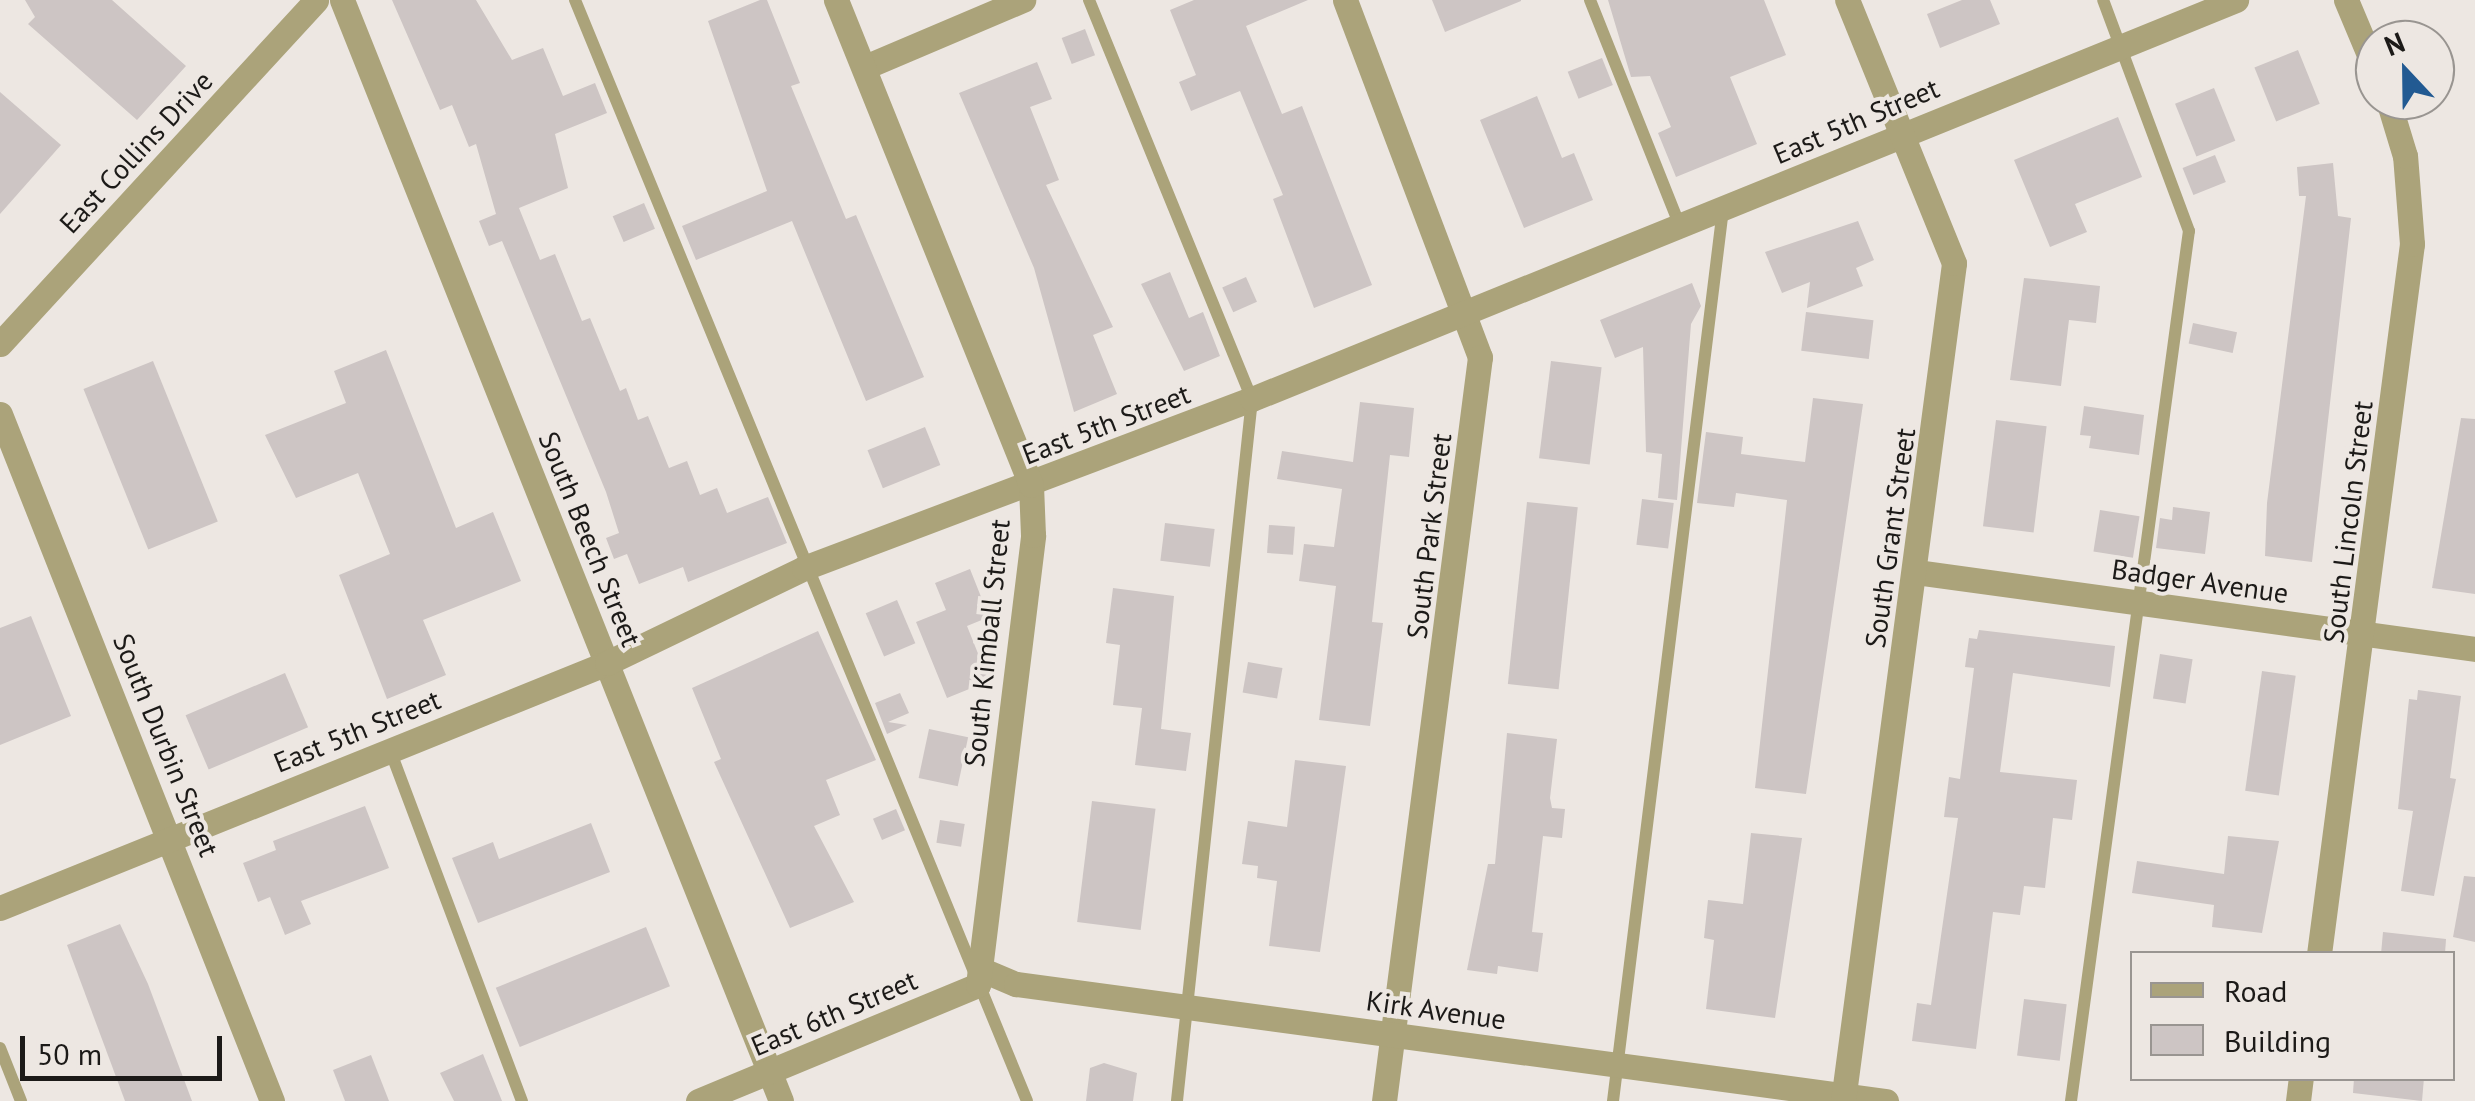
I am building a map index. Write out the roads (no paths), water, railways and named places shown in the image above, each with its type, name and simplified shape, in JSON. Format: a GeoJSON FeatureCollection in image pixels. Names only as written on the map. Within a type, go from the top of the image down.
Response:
{"type":"FeatureCollection","features":[{"type":"Feature","properties":{"kind":"street","name":"East Collins Drive"},"geometry":{"type":"LineString","coordinates":[[0,344],[316,0]]}},
{"type":"Feature","properties":{"kind":"street","name":"South Beech Street"},"geometry":{"type":"LineString","coordinates":[[342,0],[781,1101]]}},
{"type":"Feature","properties":{"kind":"street","name":"South Kimball Street"},"geometry":{"type":"LineString","coordinates":[[836,0],[1031,486],[1033,535],[979,977]]}},
{"type":"Feature","properties":{"kind":"street"},"geometry":{"type":"LineString","coordinates":[[865,67],[1023,0]]}},
{"type":"Feature","properties":{"kind":"street","name":"South Park Street"},"geometry":{"type":"LineString","coordinates":[[1344,0],[1466,313],[1480,379],[1384,1101]]}},
{"type":"Feature","properties":{"kind":"street","name":"South Grant Street"},"geometry":{"type":"LineString","coordinates":[[1843,1098],[1916,572],[1954,262],[1847,0]]}},
{"type":"Feature","properties":{"kind":"street","name":"East 5th Street"},"geometry":{"type":"LineString","coordinates":[[0,908],[607,663],[804,568],[1031,486],[1252,399],[2236,0]]}},
{"type":"Feature","properties":{"kind":"street","name":"South Lincoln Street"},"geometry":{"type":"LineString","coordinates":[[2319,951],[2365,634],[2412,244],[2405,156],[2394,120]]}},
{"type":"Feature","properties":{"kind":"street","name":"South Durbin Street"},"geometry":{"type":"LineString","coordinates":[[0,414],[172,838],[272,1101]]}},
{"type":"Feature","properties":{"kind":"street","name":"Badger Avenue"},"geometry":{"type":"LineString","coordinates":[[1916,572],[2475,649]]}},
{"type":"Feature","properties":{"kind":"street","name":"Kirk Avenue"},"geometry":{"type":"LineString","coordinates":[[979,977],[1886,1101]]}},
{"type":"Feature","properties":{"kind":"street","name":"East 6th Street"},"geometry":{"type":"LineString","coordinates":[[698,1101],[979,977]]}},
{"type":"Feature","properties":{"kind":"lane"},"geometry":{"type":"LineString","coordinates":[[576,0],[804,568],[979,977],[1027,1101]]}},
{"type":"Feature","properties":{"kind":"lane"},"geometry":{"type":"LineString","coordinates":[[1089,0],[1252,399],[1191,1008],[1177,1101]]}},
{"type":"Feature","properties":{"kind":"lane"},"geometry":{"type":"LineString","coordinates":[[1590,0],[1680,226]]}},
{"type":"Feature","properties":{"kind":"lane"},"geometry":{"type":"LineString","coordinates":[[2071,1101],[2143,603],[2189,232],[2103,0]]}},
{"type":"Feature","properties":{"kind":"lane"},"geometry":{"type":"LineString","coordinates":[[1613,1101],[1724,209]]}},
{"type":"Feature","properties":{"kind":"lane"},"geometry":{"type":"LineString","coordinates":[[390,750],[522,1101]]}},
{"type":"Feature","properties":{"kind":"lane"},"geometry":{"type":"LineString","coordinates":[[0,1048],[21,1101]]}}]}
